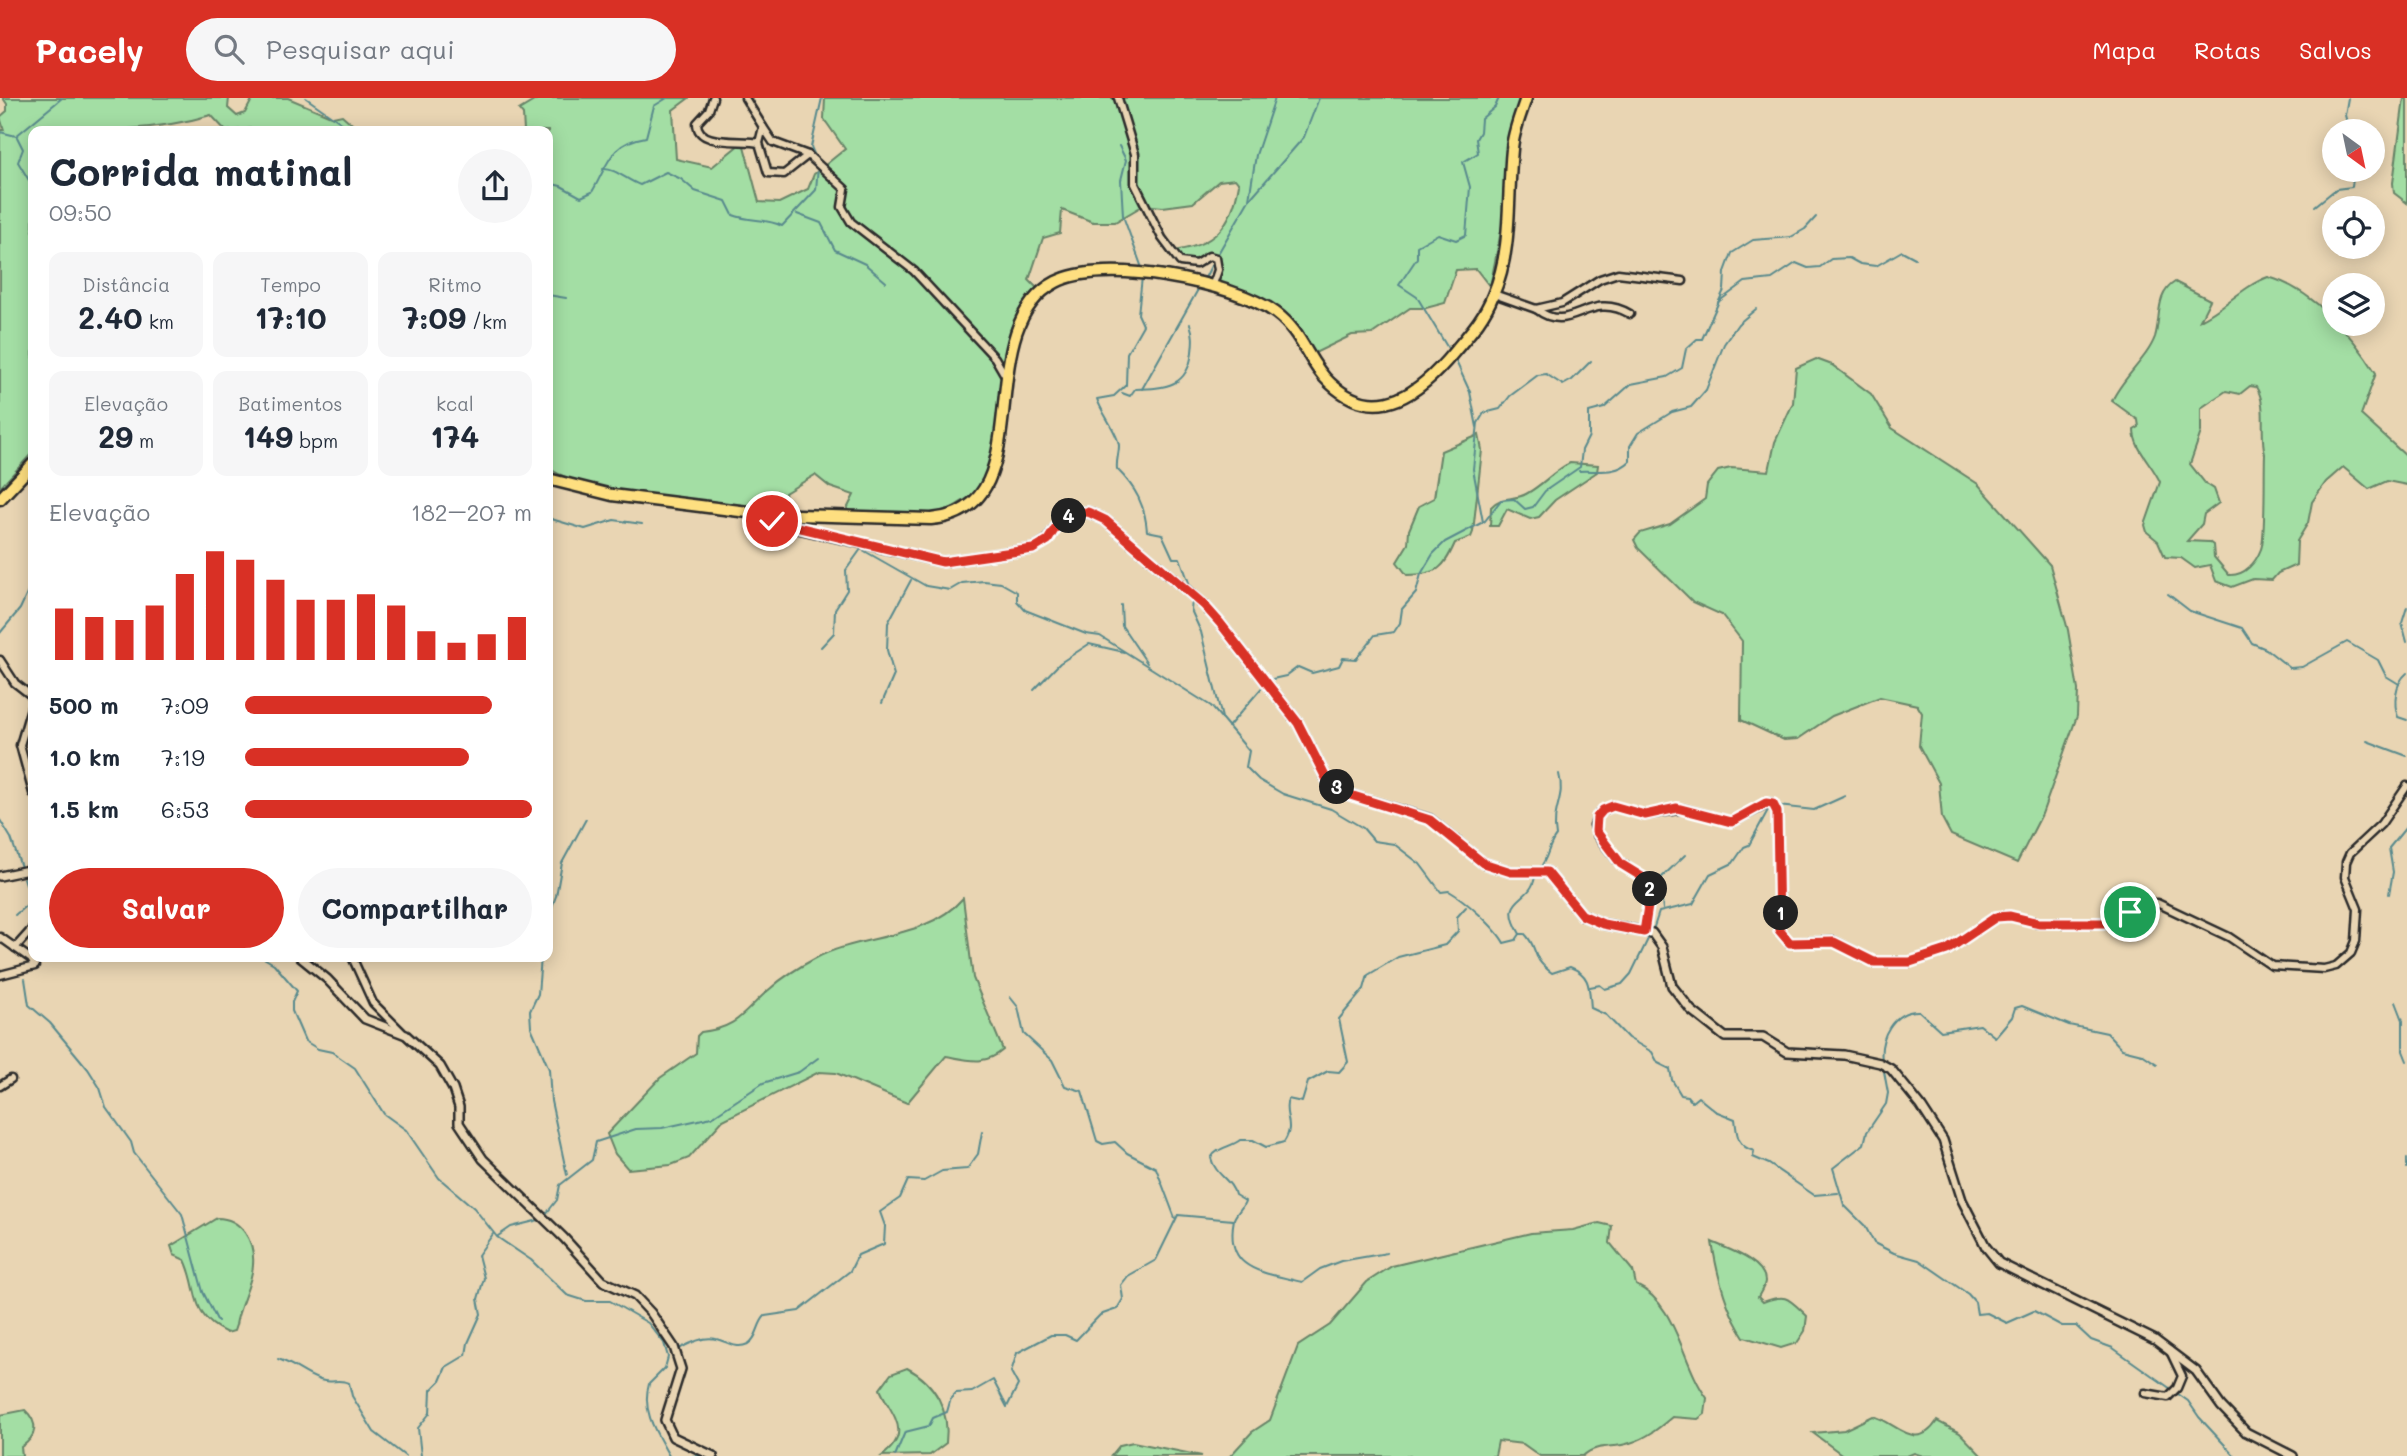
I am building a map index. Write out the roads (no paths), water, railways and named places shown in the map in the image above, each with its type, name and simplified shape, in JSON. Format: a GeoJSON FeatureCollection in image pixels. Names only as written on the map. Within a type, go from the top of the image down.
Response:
{"type":"FeatureCollection","features":[{"type":"Feature","properties":{"kind":"highway"},"geometry":{"type":"LineString","coordinates":[[553,481],[612,495],[764,514],[931,519],[950,515],[980,494],[993,471],[1001,440],[1007,378],[1020,319],[1033,300],[1060,280],[1088,274],[1150,272],[1255,301],[1275,312],[1302,338],[1332,385],[1372,403],[1400,400],[1425,383],[1476,327],[1494,294],[1505,254],[1512,148],[1526,98]]}},
{"type":"Feature","properties":{"kind":"highway"},"geometry":{"type":"LineString","coordinates":[[0,499],[28,469]]}},
{"type":"Feature","properties":{"kind":"street"},"geometry":{"type":"LineString","coordinates":[[713,98],[709,110],[697,123],[701,133],[710,139],[759,143]]}},
{"type":"Feature","properties":{"kind":"street"},"geometry":{"type":"LineString","coordinates":[[745,98],[773,142],[808,155],[845,189],[842,207],[851,222],[914,271],[995,358],[1007,378]]}},
{"type":"Feature","properties":{"kind":"street"},"geometry":{"type":"LineString","coordinates":[[1118,98],[1135,154],[1134,177],[1142,202],[1171,253],[1180,262],[1196,264],[1209,256],[1216,258],[1218,271],[1212,287]]}},
{"type":"Feature","properties":{"kind":"street"},"geometry":{"type":"LineString","coordinates":[[763,127],[759,143],[766,169],[771,174],[784,174],[808,155]]}},
{"type":"Feature","properties":{"kind":"street"},"geometry":{"type":"LineString","coordinates":[[1536,309],[1562,303],[1600,279],[1618,273],[1683,281]]}},
{"type":"Feature","properties":{"kind":"street"},"geometry":{"type":"LineString","coordinates":[[1494,294],[1536,309],[1547,316],[1563,318],[1604,304],[1630,314]]}},
{"type":"Feature","properties":{"kind":"street"},"geometry":{"type":"LineString","coordinates":[[764,514],[776,524],[943,562],[1033,549],[1048,540],[1059,522],[1074,513],[1088,512],[1105,520],[1204,605],[1220,623],[1298,723],[1327,780],[1347,794],[1430,820],[1483,863],[1511,872],[1547,872],[1582,915],[1603,924],[1652,933],[1661,947],[1672,986],[1691,1010],[1725,1037],[1763,1037],[1787,1052],[1844,1055],[1880,1063],[1891,1069],[1921,1105],[1943,1140],[1962,1199],[1986,1247],[1999,1263],[2115,1318],[2169,1349],[2200,1375],[2221,1406],[2246,1432],[2293,1456]]}},
{"type":"Feature","properties":{"kind":"street"},"geometry":{"type":"LineString","coordinates":[[0,660],[15,682],[28,694]]}},
{"type":"Feature","properties":{"kind":"street"},"geometry":{"type":"LineString","coordinates":[[28,717],[20,745],[28,775]]}},
{"type":"Feature","properties":{"kind":"street"},"geometry":{"type":"LineString","coordinates":[[1644,932],[1649,883],[1621,864],[1597,835],[1594,825],[1599,813],[1613,806],[1645,815],[1677,808],[1731,822],[1770,803],[1777,812],[1779,930],[1790,943],[1834,942],[1874,962],[1910,962],[1947,950],[1996,917],[2010,916],[2039,923],[2103,923],[2119,919],[2144,904],[2157,903],[2229,937],[2272,966],[2329,969],[2347,958],[2356,941],[2357,909],[2345,877],[2346,862],[2350,853],[2375,832],[2407,786]]}},
{"type":"Feature","properties":{"kind":"street"},"geometry":{"type":"LineString","coordinates":[[0,876],[26,871]]}},
{"type":"Feature","properties":{"kind":"street"},"geometry":{"type":"LineString","coordinates":[[15,948],[28,934]]}},
{"type":"Feature","properties":{"kind":"street"},"geometry":{"type":"LineString","coordinates":[[0,937],[28,958]]}},
{"type":"Feature","properties":{"kind":"street"},"geometry":{"type":"LineString","coordinates":[[0,975],[35,967],[33,962]]}},
{"type":"Feature","properties":{"kind":"street"},"geometry":{"type":"LineString","coordinates":[[306,962],[327,979],[365,1019],[406,1035]]}},
{"type":"Feature","properties":{"kind":"street"},"geometry":{"type":"LineString","coordinates":[[354,962],[373,1003],[440,1066],[453,1089],[459,1107],[459,1123],[483,1159],[564,1238],[603,1281],[635,1296],[651,1313],[674,1347],[681,1369],[665,1420],[673,1437],[687,1446],[709,1452],[713,1456]]}},
{"type":"Feature","properties":{"kind":"street"},"geometry":{"type":"LineString","coordinates":[[0,1086],[11,1079]]}},
{"type":"Feature","properties":{"kind":"street"},"geometry":{"type":"LineString","coordinates":[[2145,1393],[2174,1393],[2182,1376],[2169,1349]]}},
{"type":"Feature","properties":{"kind":"waterway"},"geometry":{"type":"LineString","coordinates":[[28,126],[62,98]]}},
{"type":"Feature","properties":{"kind":"waterway"},"geometry":{"type":"LineString","coordinates":[[306,98],[346,126]]}},
{"type":"Feature","properties":{"kind":"waterway"},"geometry":{"type":"LineString","coordinates":[[553,184],[581,197],[592,192],[606,164],[617,150],[624,144],[646,137],[654,106],[667,98]]}},
{"type":"Feature","properties":{"kind":"waterway"},"geometry":{"type":"LineString","coordinates":[[817,161],[811,147],[822,98]]}},
{"type":"Feature","properties":{"kind":"waterway"},"geometry":{"type":"LineString","coordinates":[[1249,199],[1256,155],[1275,98]]}},
{"type":"Feature","properties":{"kind":"waterway"},"geometry":{"type":"LineString","coordinates":[[1216,257],[1249,200],[1304,137],[1319,98]]}},
{"type":"Feature","properties":{"kind":"waterway"},"geometry":{"type":"LineString","coordinates":[[1449,350],[1417,297],[1399,285],[1417,258],[1417,246],[1438,234],[1456,240],[1466,235],[1470,187],[1463,162],[1478,153],[1476,139],[1480,132],[1481,119],[1495,107],[1499,98]]}},
{"type":"Feature","properties":{"kind":"waterway"},"geometry":{"type":"LineString","coordinates":[[2346,119],[2348,98]]}},
{"type":"Feature","properties":{"kind":"waterway"},"geometry":{"type":"LineString","coordinates":[[0,132],[16,136],[28,126]]}},
{"type":"Feature","properties":{"kind":"waterway"},"geometry":{"type":"LineString","coordinates":[[17,137],[23,149],[18,162],[28,179]]}},
{"type":"Feature","properties":{"kind":"waterway"},"geometry":{"type":"LineString","coordinates":[[1119,146],[1126,160],[1121,180],[1123,216],[1142,268]]}},
{"type":"Feature","properties":{"kind":"waterway"},"geometry":{"type":"LineString","coordinates":[[603,169],[640,185],[666,172],[681,179],[695,191],[726,201],[733,215],[782,226],[816,190],[818,166]]}},
{"type":"Feature","properties":{"kind":"waterway"},"geometry":{"type":"LineString","coordinates":[[2315,206],[2336,189],[2352,187],[2353,182]]}},
{"type":"Feature","properties":{"kind":"waterway"},"geometry":{"type":"LineString","coordinates":[[797,214],[821,223],[835,250],[865,264],[886,282]]}},
{"type":"Feature","properties":{"kind":"waterway"},"geometry":{"type":"LineString","coordinates":[[1268,680],[1286,676],[1298,667],[1312,673],[1339,666],[1343,658],[1356,659],[1375,635],[1394,632],[1400,623],[1402,609],[1416,593],[1421,574],[1433,554],[1445,542],[1485,521],[1501,500],[1514,499],[1525,509],[1533,507],[1545,491],[1580,467],[1582,450],[1589,436],[1589,412],[1604,408],[1631,384],[1667,377],[1682,368],[1686,349],[1697,339],[1702,339],[1724,290],[1725,272],[1732,253],[1753,240],[1791,237],[1805,229],[1816,217]]}},
{"type":"Feature","properties":{"kind":"waterway"},"geometry":{"type":"LineString","coordinates":[[1718,302],[1745,282],[1772,279],[1796,263],[1808,268],[1820,267],[1831,259],[1849,258],[1860,264],[1876,266],[1902,251],[1915,258]]}},
{"type":"Feature","properties":{"kind":"waterway"},"geometry":{"type":"LineString","coordinates":[[1205,278],[1213,262]]}},
{"type":"Feature","properties":{"kind":"waterway"},"geometry":{"type":"LineString","coordinates":[[1142,277],[1138,314],[1143,325],[1127,353],[1126,385],[1114,396],[1097,399],[1118,441],[1117,469],[1138,497],[1147,531],[1162,534],[1173,558],[1180,558],[1192,591]]}},
{"type":"Feature","properties":{"kind":"waterway"},"geometry":{"type":"LineString","coordinates":[[1142,389],[1200,286]]}},
{"type":"Feature","properties":{"kind":"waterway"},"geometry":{"type":"LineString","coordinates":[[553,296],[566,298]]}},
{"type":"Feature","properties":{"kind":"waterway"},"geometry":{"type":"LineString","coordinates":[[1579,471],[1606,471],[1625,465],[1630,461],[1630,446],[1638,433],[1672,412],[1691,407],[1706,390],[1724,344],[1738,324],[1756,309]]}},
{"type":"Feature","properties":{"kind":"waterway"},"geometry":{"type":"LineString","coordinates":[[1122,393],[1130,396],[1135,389],[1166,386],[1180,379],[1190,364],[1193,335],[1190,324]]}},
{"type":"Feature","properties":{"kind":"waterway"},"geometry":{"type":"LineString","coordinates":[[1454,357],[1470,392],[1477,427]]}},
{"type":"Feature","properties":{"kind":"waterway"},"geometry":{"type":"LineString","coordinates":[[1483,522],[1473,469],[1478,423],[1484,413],[1500,409],[1510,396],[1538,375],[1546,374],[1563,385],[1591,361]]}},
{"type":"Feature","properties":{"kind":"waterway"},"geometry":{"type":"LineString","coordinates":[[553,519],[585,529],[614,520],[642,524]]}},
{"type":"Feature","properties":{"kind":"waterway"},"geometry":{"type":"LineString","coordinates":[[821,647],[834,633],[835,609],[847,590],[846,570],[861,549],[926,586],[950,590],[962,583],[1001,583],[1017,592],[1017,601],[1025,610],[1086,634],[1100,636],[1211,706],[1249,751],[1246,767],[1259,780],[1283,794],[1331,809],[1363,828],[1374,841],[1394,844],[1420,864],[1441,892],[1449,891],[1480,915],[1504,943],[1516,940],[1520,934]]}},
{"type":"Feature","properties":{"kind":"waterway"},"geometry":{"type":"LineString","coordinates":[[882,703],[894,675],[887,650],[888,623],[911,580]]}},
{"type":"Feature","properties":{"kind":"waterway"},"geometry":{"type":"LineString","coordinates":[[0,633],[20,609],[28,592]]}},
{"type":"Feature","properties":{"kind":"waterway"},"geometry":{"type":"LineString","coordinates":[[2168,594],[2190,611],[2242,628],[2252,643],[2266,649],[2290,668],[2302,667],[2347,642],[2378,660],[2386,676],[2399,684]]}},
{"type":"Feature","properties":{"kind":"waterway"},"geometry":{"type":"LineString","coordinates":[[1192,600],[1191,610],[1201,632],[1222,718]]}},
{"type":"Feature","properties":{"kind":"waterway"},"geometry":{"type":"LineString","coordinates":[[1121,605],[1122,626],[1147,663]]}},
{"type":"Feature","properties":{"kind":"waterway"},"geometry":{"type":"LineString","coordinates":[[2407,607],[2402,623],[2407,642]]}},
{"type":"Feature","properties":{"kind":"waterway"},"geometry":{"type":"LineString","coordinates":[[1034,690],[1060,663],[1089,644],[1124,652]]}},
{"type":"Feature","properties":{"kind":"waterway"},"geometry":{"type":"LineString","coordinates":[[2407,673],[2400,682],[2395,700],[2398,717],[2407,720]]}},
{"type":"Feature","properties":{"kind":"waterway"},"geometry":{"type":"LineString","coordinates":[[1228,727],[1265,684]]}},
{"type":"Feature","properties":{"kind":"waterway"},"geometry":{"type":"LineString","coordinates":[[2367,741],[2407,756]]}},
{"type":"Feature","properties":{"kind":"waterway"},"geometry":{"type":"LineString","coordinates":[[1539,869],[1556,836],[1555,818],[1561,790],[1559,774]]}},
{"type":"Feature","properties":{"kind":"waterway"},"geometry":{"type":"LineString","coordinates":[[1653,930],[1659,912],[1693,904],[1710,874],[1733,863],[1744,847],[1749,845],[1768,810],[1778,806],[1814,810],[1845,796]]}},
{"type":"Feature","properties":{"kind":"waterway"},"geometry":{"type":"LineString","coordinates":[[553,904],[562,863],[586,819]]}},
{"type":"Feature","properties":{"kind":"waterway"},"geometry":{"type":"LineString","coordinates":[[0,820],[11,838],[22,870]]}},
{"type":"Feature","properties":{"kind":"waterway"},"geometry":{"type":"LineString","coordinates":[[2389,894],[2393,872],[2389,848],[2407,826]]}},
{"type":"Feature","properties":{"kind":"waterway"},"geometry":{"type":"LineString","coordinates":[[1663,909],[1659,880],[1685,855]]}},
{"type":"Feature","properties":{"kind":"waterway"},"geometry":{"type":"LineString","coordinates":[[23,875],[28,890]]}},
{"type":"Feature","properties":{"kind":"waterway"},"geometry":{"type":"LineString","coordinates":[[1535,876],[1533,885],[1514,906],[1512,912],[1520,934],[1525,934],[1530,940],[1540,962],[1552,973],[1570,967],[1582,974],[1588,983],[1591,1008],[1606,1015],[1628,1038],[1652,1052],[1658,1063],[1670,1069],[1672,1080],[1681,1095],[1687,1096],[1692,1102],[1698,1097],[1715,1111],[1735,1119],[1738,1138],[1744,1146],[1754,1151],[1753,1157],[1769,1164],[1814,1195],[1838,1193]]}},
{"type":"Feature","properties":{"kind":"waterway"},"geometry":{"type":"LineString","coordinates":[[15,915],[28,904]]}},
{"type":"Feature","properties":{"kind":"waterway"},"geometry":{"type":"LineString","coordinates":[[1387,1253],[1341,1261],[1320,1269],[1302,1282],[1249,1266],[1235,1249],[1232,1236],[1234,1219],[1245,1201],[1235,1195],[1211,1158],[1216,1152],[1240,1140],[1253,1140],[1266,1147],[1284,1142],[1289,1130],[1288,1099],[1302,1102],[1308,1082],[1328,1071],[1339,1072],[1348,1062],[1339,1019],[1364,989],[1368,975],[1398,957],[1445,945],[1458,931],[1457,917],[1466,907]]}},
{"type":"Feature","properties":{"kind":"waterway"},"geometry":{"type":"LineString","coordinates":[[1590,987],[1600,985],[1605,989],[1622,984],[1631,974],[1650,935]]}},
{"type":"Feature","properties":{"kind":"waterway"},"geometry":{"type":"LineString","coordinates":[[271,962],[297,991],[292,1002],[292,1011],[305,1041],[318,1049],[332,1052],[355,1068],[384,1114],[406,1130],[439,1178],[474,1208],[497,1237],[531,1260],[567,1295],[586,1301],[610,1301],[648,1323],[664,1343],[668,1357],[665,1368],[649,1384],[647,1404],[652,1422],[669,1456]]}},
{"type":"Feature","properties":{"kind":"waterway"},"geometry":{"type":"LineString","coordinates":[[541,962],[538,994],[530,1011],[531,1027],[549,1069],[551,1101],[567,1175]]}},
{"type":"Feature","properties":{"kind":"waterway"},"geometry":{"type":"LineString","coordinates":[[25,979],[29,1005],[50,1023],[88,1069],[100,1088],[106,1107],[131,1142],[134,1153],[182,1214],[203,1292],[218,1322]]}},
{"type":"Feature","properties":{"kind":"waterway"},"geometry":{"type":"LineString","coordinates":[[1010,997],[1018,1007],[1024,1034],[1052,1060],[1065,1086],[1082,1091],[1097,1141],[1103,1144],[1115,1142],[1127,1153],[1156,1168],[1175,1218]]}},
{"type":"Feature","properties":{"kind":"waterway"},"geometry":{"type":"LineString","coordinates":[[2396,1002],[2403,1020],[2403,1051],[2407,1061]]}},
{"type":"Feature","properties":{"kind":"waterway"},"geometry":{"type":"LineString","coordinates":[[1882,1061],[1886,1035],[1895,1020],[1902,1015],[1919,1011],[1941,1031],[1980,1025],[1995,1037],[2012,1017],[2015,1008],[2022,1006],[2069,1025],[2107,1033],[2122,1049],[2142,1054],[2157,1064]]}},
{"type":"Feature","properties":{"kind":"waterway"},"geometry":{"type":"LineString","coordinates":[[546,1214],[557,1200],[560,1185],[592,1160],[596,1142],[636,1129],[662,1128],[712,1117],[763,1083],[799,1072],[818,1058]]}},
{"type":"Feature","properties":{"kind":"waterway"},"geometry":{"type":"LineString","coordinates":[[1883,1066],[1888,1093],[1886,1104],[1867,1132],[1864,1144],[1833,1168],[1844,1205],[1865,1226],[1874,1243],[1894,1253],[1919,1260],[1968,1294],[1975,1302],[1977,1314],[1987,1313],[2007,1323],[2034,1311],[2062,1326],[2076,1326],[2091,1340],[2113,1348],[2188,1401],[2235,1456]]}},
{"type":"Feature","properties":{"kind":"waterway"},"geometry":{"type":"LineString","coordinates":[[679,1349],[707,1338],[743,1346],[754,1338],[765,1316],[799,1311],[850,1271],[858,1255],[884,1244],[885,1226],[880,1212],[900,1198],[908,1180],[924,1181],[942,1171],[967,1169],[978,1154],[982,1132]]}},
{"type":"Feature","properties":{"kind":"waterway"},"geometry":{"type":"LineString","coordinates":[[2407,1159],[2407,1168]]}},
{"type":"Feature","properties":{"kind":"waterway"},"geometry":{"type":"LineString","coordinates":[[895,1456],[905,1432],[929,1426],[933,1418],[947,1412],[951,1398],[956,1393],[972,1392],[993,1380],[1007,1407],[1018,1385],[1011,1372],[1017,1353],[1051,1335],[1065,1335],[1076,1340],[1100,1315],[1117,1309],[1123,1299],[1121,1285],[1128,1276],[1156,1260],[1178,1215],[1233,1220]]}},
{"type":"Feature","properties":{"kind":"waterway"},"geometry":{"type":"LineString","coordinates":[[498,1236],[511,1227],[539,1220]]}},
{"type":"Feature","properties":{"kind":"waterway"},"geometry":{"type":"LineString","coordinates":[[421,1456],[418,1428],[430,1413],[431,1390],[440,1381],[446,1367],[466,1355],[468,1343],[481,1314],[478,1299],[484,1278],[478,1255],[493,1234]]}},
{"type":"Feature","properties":{"kind":"waterway"},"geometry":{"type":"LineString","coordinates":[[278,1359],[320,1380],[349,1383],[352,1396],[374,1432],[405,1456]]}},
{"type":"Feature","properties":{"kind":"waterway"},"geometry":{"type":"LineString","coordinates":[[693,1456],[705,1456]]}}]}
